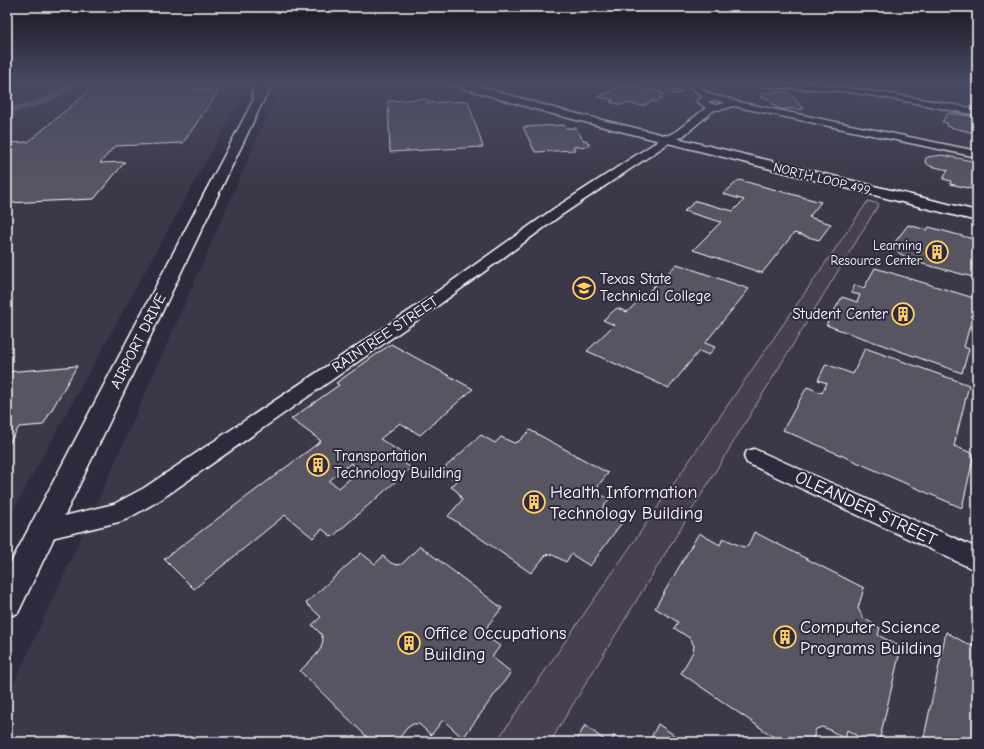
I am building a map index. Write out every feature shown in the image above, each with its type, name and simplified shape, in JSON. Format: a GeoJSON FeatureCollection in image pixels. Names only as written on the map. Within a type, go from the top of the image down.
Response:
{"type":"FeatureCollection","features":[{"type":"Feature","properties":{"kind":"main road","name":"AIRPORT DRIVE"},"geometry":{"type":"LineString","coordinates":[[7,602],[246,117]]}},
{"type":"Feature","properties":{"kind":"main road"},"geometry":{"type":"LineString","coordinates":[[580,117],[673,137]]}},
{"type":"Feature","properties":{"kind":"main road"},"geometry":{"type":"LineString","coordinates":[[601,117],[673,137]]}},
{"type":"Feature","properties":{"kind":"main road","name":"NORTH LOOP 499"},"geometry":{"type":"LineString","coordinates":[[673,137],[977,206]]}},
{"type":"Feature","properties":{"kind":"main road","name":"NORTH LOOP 499"},"geometry":{"type":"LineString","coordinates":[[673,137],[977,216]]}},
{"type":"Feature","properties":{"kind":"street","name":"RAINTREE STREET"},"geometry":{"type":"LineString","coordinates":[[43,530],[119,512],[152,494],[430,304],[556,213],[673,137],[695,117]]}},
{"type":"Feature","properties":{"kind":"street"},"geometry":{"type":"LineString","coordinates":[[798,117],[977,154]]}},
{"type":"Feature","properties":{"kind":"street","name":"OLEANDER STREET"},"geometry":{"type":"LineString","coordinates":[[754,457],[977,560]]}},
{"type":"Feature","properties":{"kind":"shaded area"},"geometry":{"type":"Polygon","coordinates":[[[7,117],[231,117],[7,521],[7,117]]]}},
{"type":"Feature","properties":{"kind":"shaded area","name":"Texas State Technical College"},"geometry":{"type":"Polygon","coordinates":[[[267,117],[977,117],[977,742],[7,742],[7,698],[101,494],[267,117]]]}},
{"type":"Feature","properties":{"kind":"shaded area"},"geometry":{"type":"Polygon","coordinates":[[[868,201],[879,204],[550,742],[496,742],[868,201]]]}},
{"type":"Feature","properties":{"kind":"building"},"geometry":{"type":"Polygon","coordinates":[[[58,117],[201,117],[183,143],[115,146],[100,163],[125,162],[94,199],[7,203],[7,143],[28,142],[58,117]]]}},
{"type":"Feature","properties":{"kind":"building"},"geometry":{"type":"Polygon","coordinates":[[[389,117],[473,117],[483,147],[390,152],[389,117]]]}},
{"type":"Feature","properties":{"kind":"building"},"geometry":{"type":"Polygon","coordinates":[[[945,117],[977,117],[977,132],[974,133],[946,126],[948,123],[942,122],[945,117]]]}},
{"type":"Feature","properties":{"kind":"building"},"geometry":{"type":"Polygon","coordinates":[[[564,125],[566,128],[576,128],[583,140],[586,140],[590,146],[573,147],[575,150],[535,152],[523,127],[564,125]]]}},
{"type":"Feature","properties":{"kind":"building"},"geometry":{"type":"Polygon","coordinates":[[[942,155],[977,162],[973,172],[977,172],[977,190],[950,184],[951,181],[943,179],[948,170],[930,166],[925,162],[926,158],[928,157],[942,155]]]}},
{"type":"Feature","properties":{"kind":"building"},"geometry":{"type":"Polygon","coordinates":[[[739,180],[821,202],[809,217],[831,224],[819,240],[794,233],[762,273],[693,250],[721,222],[684,211],[696,201],[733,211],[744,200],[723,194],[739,180]]]}},
{"type":"Feature","properties":{"kind":"building","name":"Learning Resource Center"},"geometry":{"type":"Polygon","coordinates":[[[908,225],[927,230],[929,227],[977,240],[977,278],[915,262],[899,253],[895,248],[895,242],[908,225]]]}},
{"type":"Feature","properties":{"kind":"building"},"geometry":{"type":"Polygon","coordinates":[[[677,264],[749,289],[705,343],[715,347],[709,355],[699,351],[669,388],[587,351],[614,325],[603,320],[617,308],[627,312],[677,264]]]}},
{"type":"Feature","properties":{"kind":"building","name":"Student Center"},"geometry":{"type":"Polygon","coordinates":[[[875,268],[977,299],[964,347],[969,349],[962,373],[826,325],[842,297],[857,302],[860,295],[851,293],[855,285],[864,288],[875,268]]]}},
{"type":"Feature","properties":{"kind":"building","name":"Transportation Technology Building"},"geometry":{"type":"Polygon","coordinates":[[[391,344],[473,389],[420,435],[400,423],[380,439],[407,456],[401,461],[411,468],[332,537],[322,529],[313,538],[285,515],[194,589],[164,559],[321,441],[291,419],[339,385],[336,383],[391,344]],[[351,463],[329,481],[339,488],[360,470],[351,463]]]}},
{"type":"Feature","properties":{"kind":"building"},"geometry":{"type":"Polygon","coordinates":[[[865,348],[969,385],[954,446],[974,454],[962,508],[783,430],[807,387],[822,393],[827,383],[818,380],[826,364],[853,374],[865,348]]]}},
{"type":"Feature","properties":{"kind":"building"},"geometry":{"type":"Polygon","coordinates":[[[77,366],[43,425],[19,427],[7,447],[7,372],[77,366]]]}},
{"type":"Feature","properties":{"kind":"building","name":"Health Information Technology Building"},"geometry":{"type":"Polygon","coordinates":[[[530,430],[608,473],[598,486],[600,494],[609,499],[602,509],[623,521],[590,566],[571,554],[566,562],[551,554],[546,555],[531,573],[448,516],[462,500],[458,492],[451,487],[457,481],[441,471],[481,435],[495,443],[501,437],[514,443],[519,441],[530,430]]]}},
{"type":"Feature","properties":{"kind":"building","name":"Computer Science Programs Building"},"geometry":{"type":"Polygon","coordinates":[[[754,532],[864,588],[858,608],[863,618],[880,628],[878,635],[901,647],[879,742],[867,742],[847,730],[845,739],[822,727],[816,729],[812,742],[781,742],[681,673],[693,652],[694,646],[691,639],[674,628],[678,622],[655,608],[699,533],[720,545],[723,538],[743,547],[748,546],[754,532]]]}},
{"type":"Feature","properties":{"kind":"building","name":"Office Occupations Building"},"geometry":{"type":"Polygon","coordinates":[[[420,546],[502,608],[488,625],[487,632],[490,639],[500,646],[492,657],[511,672],[463,738],[443,720],[431,735],[419,724],[413,724],[407,728],[396,742],[372,742],[300,671],[317,654],[321,648],[323,640],[321,634],[312,625],[321,617],[306,603],[361,553],[375,564],[383,556],[391,563],[397,565],[402,564],[420,546]]]}},
{"type":"Feature","properties":{"kind":"building"},"geometry":{"type":"Polygon","coordinates":[[[946,632],[973,647],[975,636],[977,637],[977,742],[923,742],[946,632]]]}},
{"type":"Feature","properties":{"kind":"building"},"geometry":{"type":"Polygon","coordinates":[[[658,724],[684,742],[649,742],[658,724]]]}},
{"type":"Feature","properties":{"kind":"building"},"geometry":{"type":"Polygon","coordinates":[[[585,725],[607,742],[576,742],[585,725]]]}},
{"type":"Feature","properties":{"kind":"building"},"geometry":{"type":"Polygon","coordinates":[[[614,735],[624,742],[611,742],[614,735]]]}},
{"type":"Feature","properties":{"kind":"place","name":"Learning Resource Center"},"geometry":{"type":"Point","coordinates":[937,252]}},
{"type":"Feature","properties":{"kind":"place","name":"Texas State Technical College"},"geometry":{"type":"Point","coordinates":[584,288]}},
{"type":"Feature","properties":{"kind":"place","name":"Student Center"},"geometry":{"type":"Point","coordinates":[903,314]}},
{"type":"Feature","properties":{"kind":"place","name":"Transportation Technology Building"},"geometry":{"type":"Point","coordinates":[318,465]}},
{"type":"Feature","properties":{"kind":"place","name":"Health Information Technology Building"},"geometry":{"type":"Point","coordinates":[534,502]}},
{"type":"Feature","properties":{"kind":"place","name":"Computer Science Programs Building"},"geometry":{"type":"Point","coordinates":[785,637]}},
{"type":"Feature","properties":{"kind":"place","name":"Office Occupations Building"},"geometry":{"type":"Point","coordinates":[409,643]}}]}
